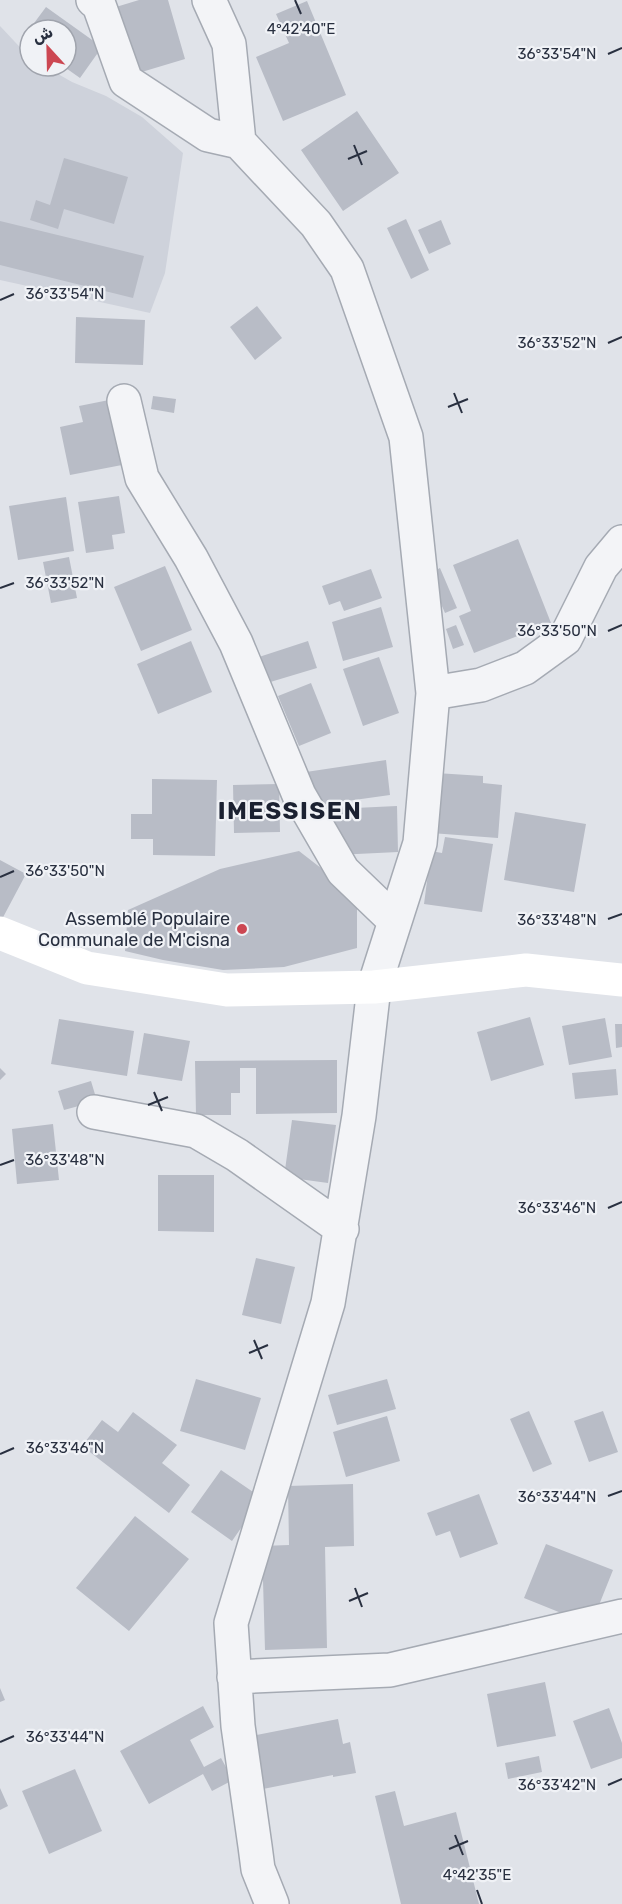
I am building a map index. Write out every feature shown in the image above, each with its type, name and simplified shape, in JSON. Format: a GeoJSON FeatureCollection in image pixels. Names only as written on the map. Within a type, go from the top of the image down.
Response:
{"type":"FeatureCollection","features":[{"type":"Feature","properties":{"kind":"street"},"geometry":{"type":"LineString","coordinates":[[93,0],[99,5],[126,81],[208,135],[239,142],[316,224],[347,269],[406,437],[433,693],[420,843],[374,987],[359,1116],[328,1303],[231,1623],[238,1726],[258,1869],[272,1904]]}},
{"type":"Feature","properties":{"kind":"street"},"geometry":{"type":"LineString","coordinates":[[209,0],[229,44],[239,142]]}},
{"type":"Feature","properties":{"kind":"street"},"geometry":{"type":"LineString","coordinates":[[124,401],[142,478],[190,558],[236,643],[299,795],[344,871],[395,921]]}},
{"type":"Feature","properties":{"kind":"street"},"geometry":{"type":"LineString","coordinates":[[433,693],[481,685],[525,668],[565,639],[601,567],[622,542]]}},
{"type":"Feature","properties":{"kind":"street"},"geometry":{"type":"LineString","coordinates":[[0,933],[87,968],[227,990],[374,987],[526,970],[622,980]]}},
{"type":"Feature","properties":{"kind":"street"},"geometry":{"type":"LineString","coordinates":[[94,1112],[196,1131],[237,1155],[342,1229]]}},
{"type":"Feature","properties":{"kind":"street"},"geometry":{"type":"LineString","coordinates":[[234,1677],[390,1670],[622,1616]]}},
{"type":"Feature","properties":{"kind":"shaded area"},"geometry":{"type":"Polygon","coordinates":[[[0,26],[18,45],[18,78],[65,78],[106,96],[142,117],[183,153],[165,273],[150,313],[0,280],[0,26]]]}},
{"type":"Feature","properties":{"kind":"building"},"geometry":{"type":"Polygon","coordinates":[[[139,0],[168,0],[185,59],[135,74],[116,7],[139,0]]]}},
{"type":"Feature","properties":{"kind":"building"},"geometry":{"type":"Polygon","coordinates":[[[307,1],[346,95],[283,121],[256,57],[289,43],[276,14],[307,1]]]}},
{"type":"Feature","properties":{"kind":"building"},"geometry":{"type":"Polygon","coordinates":[[[46,7],[61,18],[38,18],[46,7]]]}},
{"type":"Feature","properties":{"kind":"building"},"geometry":{"type":"Polygon","coordinates":[[[78,30],[102,47],[80,78],[78,77],[78,30]]]}},
{"type":"Feature","properties":{"kind":"building"},"geometry":{"type":"Polygon","coordinates":[[[357,111],[399,173],[343,211],[301,150],[357,111]]]}},
{"type":"Feature","properties":{"kind":"building"},"geometry":{"type":"Polygon","coordinates":[[[64,158],[128,177],[114,224],[64,209],[58,229],[30,220],[36,200],[50,205],[64,158]]]}},
{"type":"Feature","properties":{"kind":"building"},"geometry":{"type":"Polygon","coordinates":[[[406,219],[429,270],[411,279],[387,228],[406,219]]]}},
{"type":"Feature","properties":{"kind":"building"},"geometry":{"type":"Polygon","coordinates":[[[441,220],[451,244],[429,254],[418,230],[441,220]]]}},
{"type":"Feature","properties":{"kind":"building"},"geometry":{"type":"Polygon","coordinates":[[[0,221],[144,256],[133,298],[0,265],[0,221]]]}},
{"type":"Feature","properties":{"kind":"building"},"geometry":{"type":"Polygon","coordinates":[[[257,306],[282,338],[255,360],[230,327],[257,306]]]}},
{"type":"Feature","properties":{"kind":"building"},"geometry":{"type":"Polygon","coordinates":[[[76,317],[145,320],[143,365],[75,363],[76,317]]]}},
{"type":"Feature","properties":{"kind":"building"},"geometry":{"type":"Polygon","coordinates":[[[153,396],[176,399],[174,413],[151,409],[153,396]]]}},
{"type":"Feature","properties":{"kind":"building"},"geometry":{"type":"Polygon","coordinates":[[[109,400],[122,465],[70,475],[60,427],[83,422],[79,406],[109,400]]]}},
{"type":"Feature","properties":{"kind":"building"},"geometry":{"type":"Polygon","coordinates":[[[119,496],[125,533],[112,535],[114,549],[86,553],[78,502],[119,496]]]}},
{"type":"Feature","properties":{"kind":"building"},"geometry":{"type":"Polygon","coordinates":[[[66,497],[74,551],[18,560],[9,506],[66,497]]]}},
{"type":"Feature","properties":{"kind":"building"},"geometry":{"type":"Polygon","coordinates":[[[518,539],[551,623],[474,653],[459,616],[471,611],[453,565],[518,539]]]}},
{"type":"Feature","properties":{"kind":"building"},"geometry":{"type":"Polygon","coordinates":[[[69,557],[77,598],[51,603],[43,562],[69,557]]]}},
{"type":"Feature","properties":{"kind":"building"},"geometry":{"type":"Polygon","coordinates":[[[165,566],[192,630],[141,651],[114,587],[165,566]]]}},
{"type":"Feature","properties":{"kind":"building"},"geometry":{"type":"Polygon","coordinates":[[[440,568],[457,608],[445,613],[428,574],[440,568]]]}},
{"type":"Feature","properties":{"kind":"building"},"geometry":{"type":"Polygon","coordinates":[[[371,569],[382,598],[344,611],[340,601],[329,605],[322,586],[371,569]]]}},
{"type":"Feature","properties":{"kind":"building"},"geometry":{"type":"Polygon","coordinates":[[[381,607],[393,647],[343,661],[332,622],[381,607]]]}},
{"type":"Feature","properties":{"kind":"building"},"geometry":{"type":"Polygon","coordinates":[[[456,625],[464,645],[453,649],[446,629],[456,625]]]}},
{"type":"Feature","properties":{"kind":"building"},"geometry":{"type":"Polygon","coordinates":[[[191,641],[212,692],[158,714],[137,664],[191,641]]]}},
{"type":"Feature","properties":{"kind":"building"},"geometry":{"type":"Polygon","coordinates":[[[308,641],[317,668],[267,683],[259,657],[308,641]]]}},
{"type":"Feature","properties":{"kind":"building"},"geometry":{"type":"Polygon","coordinates":[[[379,657],[399,713],[363,726],[343,669],[379,657]]]}},
{"type":"Feature","properties":{"kind":"building"},"geometry":{"type":"Polygon","coordinates":[[[311,683],[331,733],[299,746],[278,696],[311,683]]]}},
{"type":"Feature","properties":{"kind":"building"},"geometry":{"type":"Polygon","coordinates":[[[386,760],[390,795],[311,806],[306,772],[386,760]]]}},
{"type":"Feature","properties":{"kind":"building"},"geometry":{"type":"Polygon","coordinates":[[[436,773],[483,776],[483,783],[502,785],[498,838],[431,833],[436,773]]]}},
{"type":"Feature","properties":{"kind":"building"},"geometry":{"type":"Polygon","coordinates":[[[152,779],[217,780],[215,856],[153,855],[153,839],[131,839],[131,814],[152,814],[152,779]]]}},
{"type":"Feature","properties":{"kind":"building"},"geometry":{"type":"Polygon","coordinates":[[[279,784],[280,832],[234,833],[233,785],[279,784]]]}},
{"type":"Feature","properties":{"kind":"building"},"geometry":{"type":"Polygon","coordinates":[[[397,806],[398,852],[336,855],[334,809],[397,806]]]}},
{"type":"Feature","properties":{"kind":"building"},"geometry":{"type":"Polygon","coordinates":[[[515,812],[586,824],[574,892],[504,880],[515,812]]]}},
{"type":"Feature","properties":{"kind":"building"},"geometry":{"type":"Polygon","coordinates":[[[445,837],[493,844],[482,912],[424,904],[431,851],[442,853],[445,837]]]}},
{"type":"Feature","properties":{"kind":"building","name":"Assemblé Populaire Communale de M'cisna"},"geometry":{"type":"Polygon","coordinates":[[[299,851],[357,896],[357,948],[284,967],[223,970],[125,951],[128,910],[220,869],[299,851]]]}},
{"type":"Feature","properties":{"kind":"building"},"geometry":{"type":"Polygon","coordinates":[[[0,860],[26,874],[0,923],[0,860]]]}},
{"type":"Feature","properties":{"kind":"building"},"geometry":{"type":"Polygon","coordinates":[[[530,1017],[544,1065],[491,1081],[477,1032],[530,1017]]]}},
{"type":"Feature","properties":{"kind":"building"},"geometry":{"type":"Polygon","coordinates":[[[605,1018],[612,1057],[569,1065],[562,1026],[605,1018]]]}},
{"type":"Feature","properties":{"kind":"building"},"geometry":{"type":"Polygon","coordinates":[[[59,1019],[134,1031],[127,1076],[51,1064],[59,1019]]]}},
{"type":"Feature","properties":{"kind":"building"},"geometry":{"type":"Polygon","coordinates":[[[615,1024],[622,1024],[622,1047],[616,1048],[615,1024]]]}},
{"type":"Feature","properties":{"kind":"building"},"geometry":{"type":"Polygon","coordinates":[[[144,1033],[190,1041],[182,1081],[137,1074],[144,1033]]]}},
{"type":"Feature","properties":{"kind":"building"},"geometry":{"type":"Polygon","coordinates":[[[337,1060],[337,1113],[256,1114],[256,1068],[240,1068],[240,1093],[231,1093],[231,1115],[196,1115],[195,1061],[337,1060]]]}},
{"type":"Feature","properties":{"kind":"building"},"geometry":{"type":"Polygon","coordinates":[[[0,1068],[6,1074],[0,1080],[0,1068]]]}},
{"type":"Feature","properties":{"kind":"building"},"geometry":{"type":"Polygon","coordinates":[[[616,1069],[618,1095],[575,1099],[572,1073],[616,1069]]]}},
{"type":"Feature","properties":{"kind":"building"},"geometry":{"type":"Polygon","coordinates":[[[91,1081],[97,1101],[64,1110],[58,1091],[91,1081]]]}},
{"type":"Feature","properties":{"kind":"building"},"geometry":{"type":"Polygon","coordinates":[[[292,1120],[336,1125],[328,1183],[284,1177],[292,1120]]]}},
{"type":"Feature","properties":{"kind":"building"},"geometry":{"type":"Polygon","coordinates":[[[53,1124],[59,1180],[17,1184],[12,1129],[53,1124]]]}},
{"type":"Feature","properties":{"kind":"building"},"geometry":{"type":"Polygon","coordinates":[[[158,1175],[214,1175],[214,1232],[158,1231],[158,1175]]]}},
{"type":"Feature","properties":{"kind":"building"},"geometry":{"type":"Polygon","coordinates":[[[256,1258],[295,1267],[281,1324],[242,1315],[256,1258]]]}},
{"type":"Feature","properties":{"kind":"building"},"geometry":{"type":"Polygon","coordinates":[[[196,1379],[261,1398],[245,1450],[180,1431],[196,1379]]]}},
{"type":"Feature","properties":{"kind":"building"},"geometry":{"type":"Polygon","coordinates":[[[387,1379],[396,1409],[337,1425],[328,1395],[387,1379]]]}},
{"type":"Feature","properties":{"kind":"building"},"geometry":{"type":"Polygon","coordinates":[[[529,1411],[552,1464],[533,1472],[510,1419],[529,1411]]]}},
{"type":"Feature","properties":{"kind":"building"},"geometry":{"type":"Polygon","coordinates":[[[603,1411],[618,1452],[589,1462],[574,1421],[603,1411]]]}},
{"type":"Feature","properties":{"kind":"building"},"geometry":{"type":"Polygon","coordinates":[[[133,1412],[177,1445],[162,1463],[190,1485],[169,1513],[82,1446],[102,1420],[118,1432],[133,1412]]]}},
{"type":"Feature","properties":{"kind":"building"},"geometry":{"type":"Polygon","coordinates":[[[387,1416],[400,1461],[346,1477],[333,1432],[387,1416]]]}},
{"type":"Feature","properties":{"kind":"building"},"geometry":{"type":"Polygon","coordinates":[[[221,1470],[262,1498],[232,1541],[191,1512],[221,1470]]]}},
{"type":"Feature","properties":{"kind":"building"},"geometry":{"type":"Polygon","coordinates":[[[353,1484],[354,1546],[325,1547],[327,1648],[265,1650],[262,1546],[289,1545],[288,1486],[353,1484]]]}},
{"type":"Feature","properties":{"kind":"building"},"geometry":{"type":"Polygon","coordinates":[[[479,1494],[498,1544],[460,1558],[450,1531],[436,1536],[427,1513],[479,1494]]]}},
{"type":"Feature","properties":{"kind":"building"},"geometry":{"type":"Polygon","coordinates":[[[135,1516],[189,1559],[129,1631],[76,1588],[135,1516]]]}},
{"type":"Feature","properties":{"kind":"building"},"geometry":{"type":"Polygon","coordinates":[[[546,1544],[613,1570],[591,1625],[524,1598],[546,1544]]]}},
{"type":"Feature","properties":{"kind":"building"},"geometry":{"type":"Polygon","coordinates":[[[545,1682],[556,1736],[497,1747],[487,1694],[545,1682]]]}},
{"type":"Feature","properties":{"kind":"building"},"geometry":{"type":"Polygon","coordinates":[[[0,1688],[5,1700],[0,1702],[0,1688]]]}},
{"type":"Feature","properties":{"kind":"building"},"geometry":{"type":"Polygon","coordinates":[[[203,1706],[214,1727],[190,1740],[204,1767],[221,1758],[233,1780],[212,1791],[203,1774],[149,1804],[120,1751],[203,1706]]]}},
{"type":"Feature","properties":{"kind":"building"},"geometry":{"type":"Polygon","coordinates":[[[609,1708],[622,1743],[622,1758],[591,1769],[573,1721],[609,1708]]]}},
{"type":"Feature","properties":{"kind":"building"},"geometry":{"type":"Polygon","coordinates":[[[338,1719],[343,1744],[350,1742],[356,1773],[333,1777],[333,1775],[258,1790],[247,1737],[338,1719]]]}},
{"type":"Feature","properties":{"kind":"building"},"geometry":{"type":"Polygon","coordinates":[[[539,1756],[542,1772],[508,1779],[505,1763],[539,1756]]]}},
{"type":"Feature","properties":{"kind":"building"},"geometry":{"type":"Polygon","coordinates":[[[75,1769],[102,1831],[49,1854],[22,1791],[75,1769]]]}},
{"type":"Feature","properties":{"kind":"building"},"geometry":{"type":"Polygon","coordinates":[[[0,1788],[8,1806],[0,1810],[0,1788]]]}},
{"type":"Feature","properties":{"kind":"building"},"geometry":{"type":"Polygon","coordinates":[[[395,1791],[404,1826],[456,1812],[479,1904],[401,1904],[375,1796],[395,1791]]]}},
{"type":"Feature","properties":{"kind":"place","name":"Assemblé Populaire Communale de M'cisna"},"geometry":{"type":"Point","coordinates":[242,929]}},
{"type":"Feature","properties":{"kind":"district","name":"IMESSISEN"},"geometry":{"type":"Point","coordinates":[290,811]}}]}
